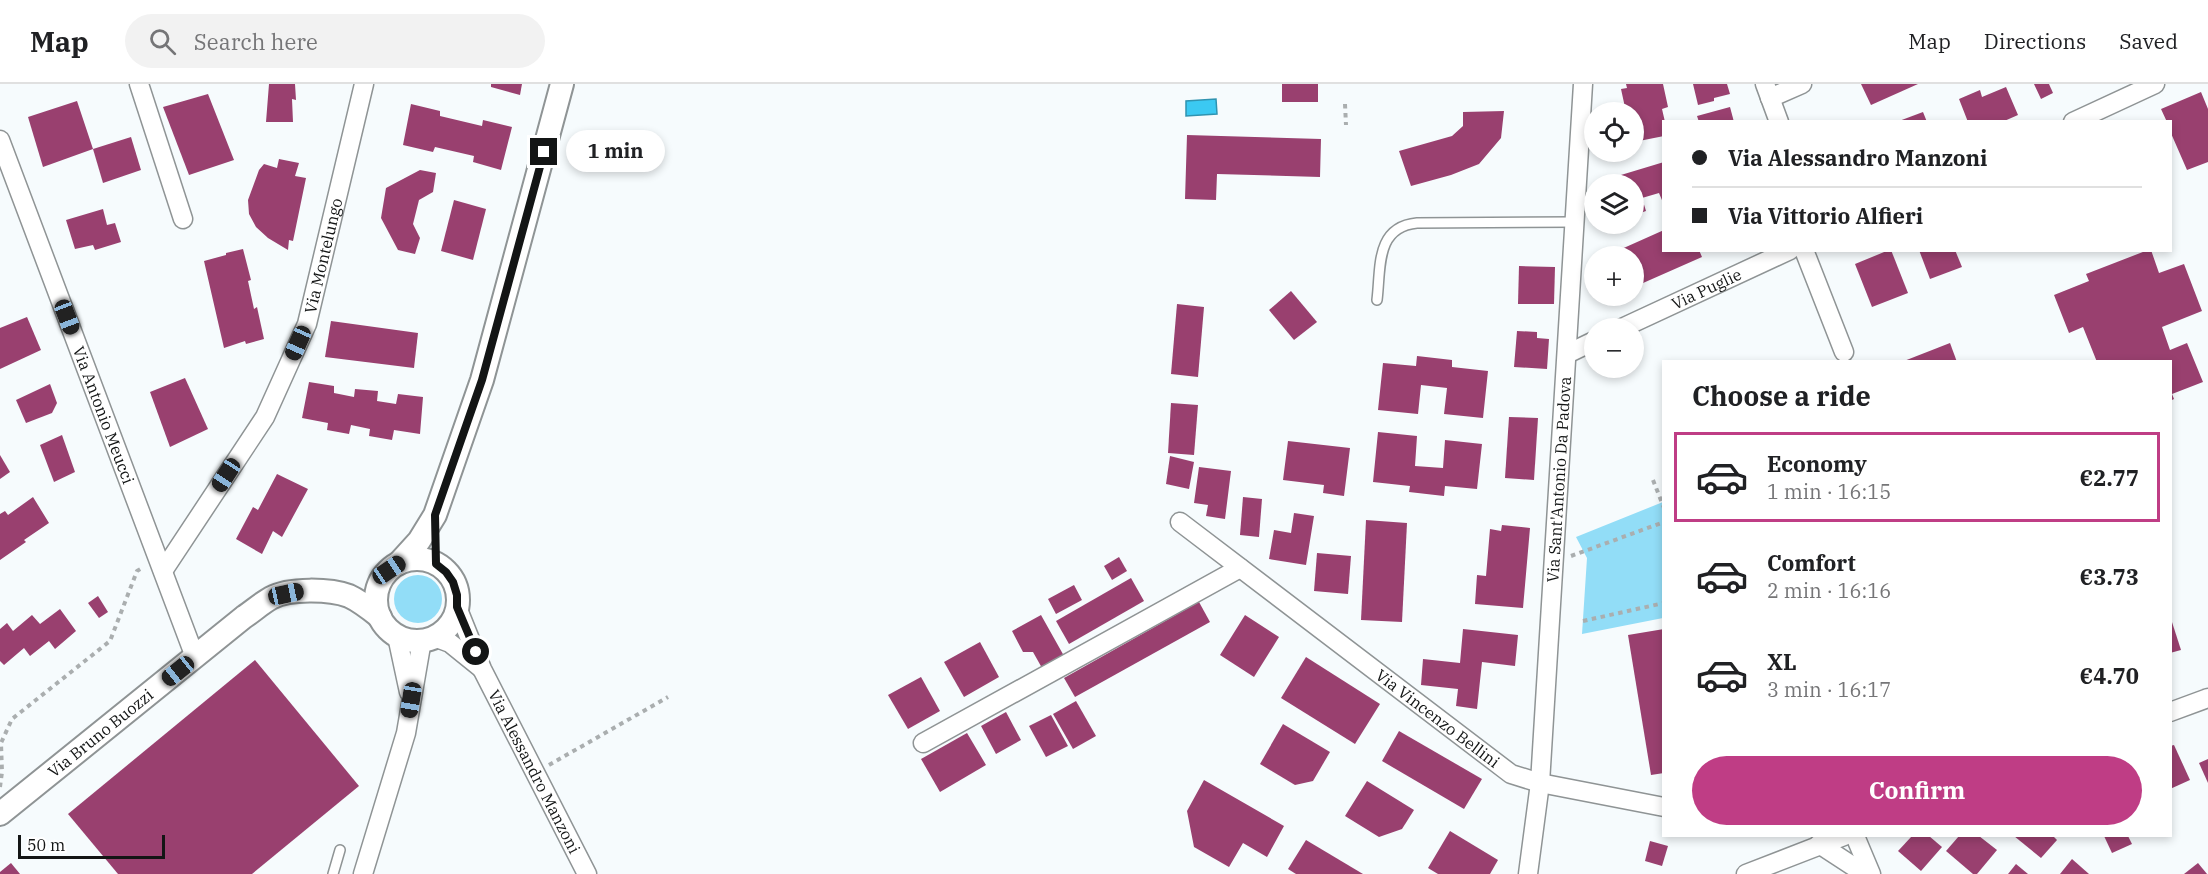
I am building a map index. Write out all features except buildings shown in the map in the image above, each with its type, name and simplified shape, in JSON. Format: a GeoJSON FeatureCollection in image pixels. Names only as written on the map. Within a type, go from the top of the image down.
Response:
{"type":"FeatureCollection","features":[{"type":"Feature","properties":{"kind":"street"},"geometry":{"type":"LineString","coordinates":[[139,84],[183,219]]}},
{"type":"Feature","properties":{"kind":"street","name":"Via Montelungo"},"geometry":{"type":"LineString","coordinates":[[161,566],[265,417],[307,324],[364,84]]}},
{"type":"Feature","properties":{"kind":"street"},"geometry":{"type":"LineString","coordinates":[[394,566],[411,559],[424,560],[436,564],[453,582],[457,595],[457,607],[448,624],[428,638],[409,640],[397,636],[387,628],[376,605],[376,592],[381,580],[394,566],[419,541],[435,515],[482,380],[562,84]]}},
{"type":"Feature","properties":{"kind":"street","name":"Via Sant'Antonio Da Padova"},"geometry":{"type":"LineString","coordinates":[[1528,874],[1540,783],[1583,84]]}},
{"type":"Feature","properties":{"kind":"street"},"geometry":{"type":"LineString","coordinates":[[1778,120],[1767,91],[1802,84]]}},
{"type":"Feature","properties":{"kind":"street"},"geometry":{"type":"LineString","coordinates":[[2077,120],[2155,84]]}},
{"type":"Feature","properties":{"kind":"street","name":"Via Antonio Meucci"},"geometry":{"type":"LineString","coordinates":[[0,140],[195,657]]}},
{"type":"Feature","properties":{"kind":"street","name":"Via Puglie"},"geometry":{"type":"LineString","coordinates":[[1644,318],[1787,252]]}},
{"type":"Feature","properties":{"kind":"street"},"geometry":{"type":"LineString","coordinates":[[1805,252],[1844,352]]}},
{"type":"Feature","properties":{"kind":"street"},"geometry":{"type":"LineString","coordinates":[[1567,354],[1584,346]]}},
{"type":"Feature","properties":{"kind":"street"},"geometry":{"type":"LineString","coordinates":[[435,515],[436,564]]}},
{"type":"Feature","properties":{"kind":"street","name":"Via Vincenzo Bellini"},"geometry":{"type":"LineString","coordinates":[[1180,522],[1505,770],[1517,777],[1540,783],[1662,807]]}},
{"type":"Feature","properties":{"kind":"street","name":"Via Bruno Buozzi"},"geometry":{"type":"LineString","coordinates":[[324,591],[360,583],[394,566]]}},
{"type":"Feature","properties":{"kind":"street"},"geometry":{"type":"LineString","coordinates":[[923,743],[1240,568]]}},
{"type":"Feature","properties":{"kind":"street","name":"Via Bruno Buozzi"},"geometry":{"type":"LineString","coordinates":[[0,814],[272,597],[300,591],[324,591],[348,596],[365,605],[380,617]]}},
{"type":"Feature","properties":{"kind":"street","name":"Via Alessandro Manzoni"},"geometry":{"type":"LineString","coordinates":[[457,607],[482,669],[587,874]]}},
{"type":"Feature","properties":{"kind":"street"},"geometry":{"type":"LineString","coordinates":[[397,636],[411,700]]}},
{"type":"Feature","properties":{"kind":"street"},"geometry":{"type":"LineString","coordinates":[[363,874],[406,733],[411,700],[428,638]]}},
{"type":"Feature","properties":{"kind":"street","name":"Via Alessandro Manzoni"},"geometry":{"type":"LineString","coordinates":[[428,638],[450,643],[482,669]]}},
{"type":"Feature","properties":{"kind":"street"},"geometry":{"type":"LineString","coordinates":[[2172,711],[2208,698]]}},
{"type":"Feature","properties":{"kind":"street"},"geometry":{"type":"LineString","coordinates":[[1746,874],[1841,837]]}},
{"type":"Feature","properties":{"kind":"street"},"geometry":{"type":"LineString","coordinates":[[1856,837],[1871,874]]}},
{"type":"Feature","properties":{"kind":"street"},"geometry":{"type":"LineString","coordinates":[[1819,844],[1864,874]]}},
{"type":"Feature","properties":{"kind":"lane"},"geometry":{"type":"LineString","coordinates":[[1377,300],[1384,244],[1394,231],[1405,225],[1575,222]]}},
{"type":"Feature","properties":{"kind":"lane"},"geometry":{"type":"LineString","coordinates":[[333,874],[340,850]]}},
{"type":"Feature","properties":{"kind":"path"},"geometry":{"type":"LineString","coordinates":[[1345,104],[1346,125]]}},
{"type":"Feature","properties":{"kind":"path"},"geometry":{"type":"LineString","coordinates":[[1653,480],[1662,503]]}},
{"type":"Feature","properties":{"kind":"path"},"geometry":{"type":"LineString","coordinates":[[1554,556],[1566,558],[1662,523]]}},
{"type":"Feature","properties":{"kind":"path"},"geometry":{"type":"LineString","coordinates":[[0,787],[1,743],[12,719],[110,641],[137,571],[161,566]]}},
{"type":"Feature","properties":{"kind":"path"},"geometry":{"type":"LineString","coordinates":[[1583,621],[1662,603]]}},
{"type":"Feature","properties":{"kind":"path"},"geometry":{"type":"LineString","coordinates":[[536,772],[668,697]]}},
{"type":"Feature","properties":{"kind":"shaded area"},"geometry":{"type":"Polygon","coordinates":[[[1216,99],[1217,114],[1186,116],[1186,101],[1216,99]]]}},
{"type":"Feature","properties":{"kind":"shaded area"},"geometry":{"type":"Polygon","coordinates":[[[1662,502],[1662,618],[1582,634],[1587,558],[1576,537],[1662,502]]]}},
{"type":"Feature","properties":{"kind":"shaded area"},"geometry":{"type":"Polygon","coordinates":[[[418,575],[435,582],[442,599],[435,616],[418,623],[401,616],[394,599],[401,582],[418,575]]]}},
{"type":"Feature","properties":{"kind":"route"},"geometry":{"type":"LineString","coordinates":[[476,652],[457,607],[457,595],[453,582],[436,564],[435,515],[482,380],[544,152]]}}]}
